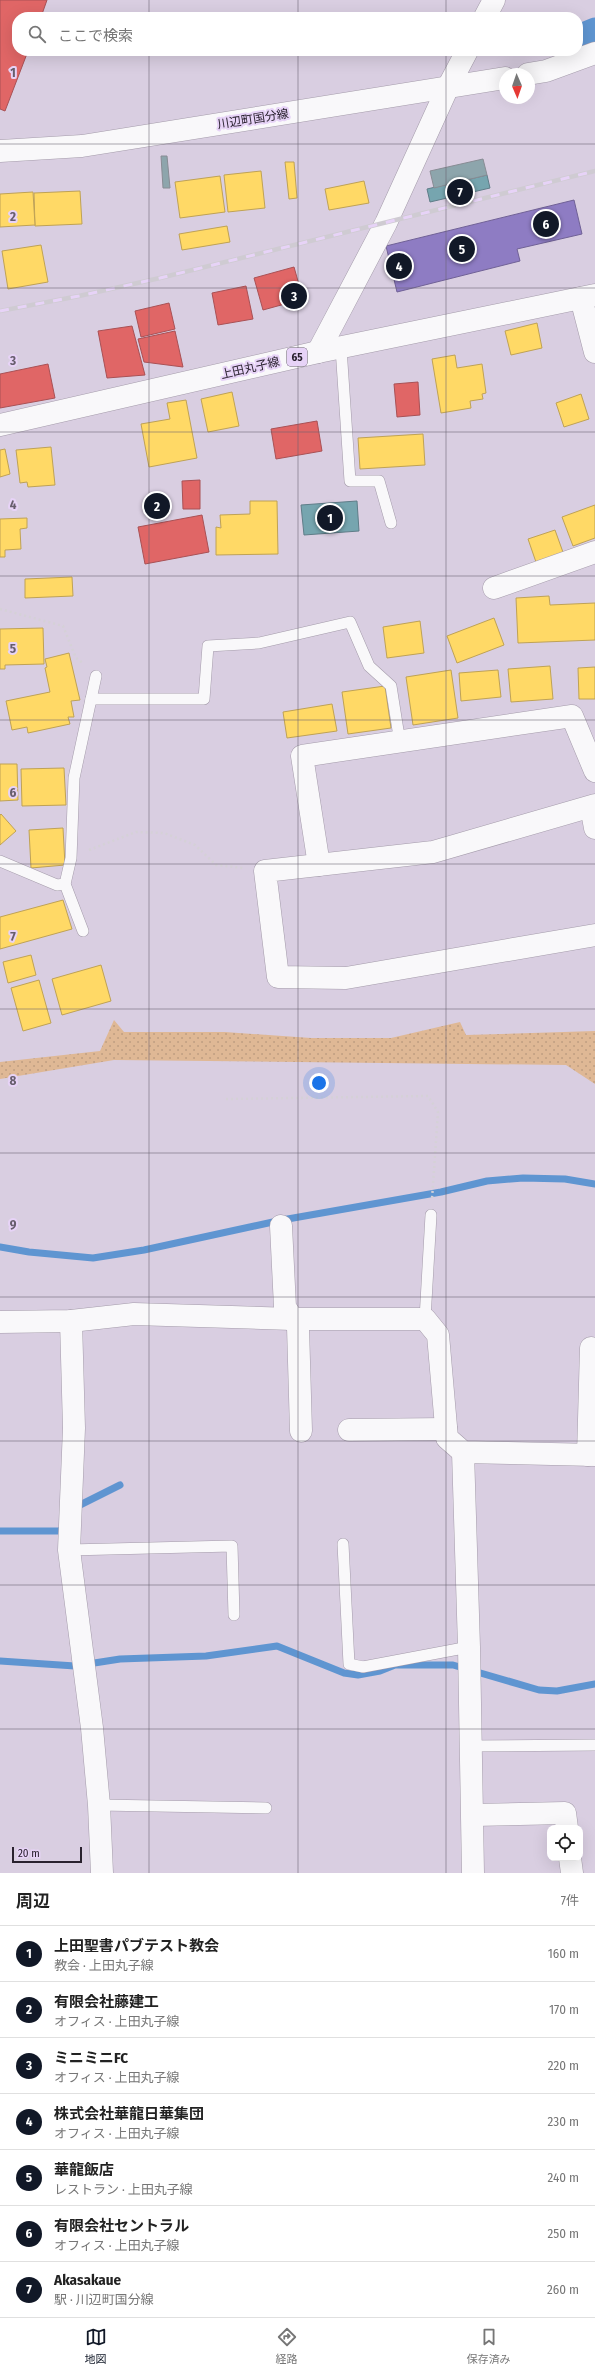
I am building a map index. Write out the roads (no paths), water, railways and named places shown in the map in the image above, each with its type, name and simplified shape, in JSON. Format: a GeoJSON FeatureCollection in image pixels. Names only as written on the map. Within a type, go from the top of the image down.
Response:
{"type":"FeatureCollection","features":[{"type":"Feature","properties":{"kind":"street"},"geometry":{"type":"LineString","coordinates":[[488,12],[494,0]]}},
{"type":"Feature","properties":{"kind":"street"},"geometry":{"type":"LineString","coordinates":[[535,73],[546,71],[595,53]]}},
{"type":"Feature","properties":{"kind":"street"},"geometry":{"type":"LineString","coordinates":[[318,352],[386,223],[447,89],[464,56]]}},
{"type":"Feature","properties":{"kind":"street","name":"川辺町国分線"},"geometry":{"type":"LineString","coordinates":[[0,151],[82,146],[447,89],[499,79]]}},
{"type":"Feature","properties":{"kind":"street"},"geometry":{"type":"LineString","coordinates":[[588,296],[595,352]]}},
{"type":"Feature","properties":{"kind":"street","name":"上田丸子線"},"geometry":{"type":"LineString","coordinates":[[0,425],[318,352],[588,296]]}},
{"type":"Feature","properties":{"kind":"street"},"geometry":{"type":"LineString","coordinates":[[494,588],[595,552]]}},
{"type":"Feature","properties":{"kind":"street"},"geometry":{"type":"LineString","coordinates":[[319,865],[302,756],[400,743],[572,716],[595,771]]}},
{"type":"Feature","properties":{"kind":"street"},"geometry":{"type":"LineString","coordinates":[[595,805],[433,852],[265,871],[278,977],[346,978],[595,935]]}},
{"type":"Feature","properties":{"kind":"street"},"geometry":{"type":"LineString","coordinates":[[595,814],[593,817],[595,828]]}},
{"type":"Feature","properties":{"kind":"street"},"geometry":{"type":"LineString","coordinates":[[281,1226],[285,1307],[298,1327],[301,1431]]}},
{"type":"Feature","properties":{"kind":"street"},"geometry":{"type":"LineString","coordinates":[[0,1322],[71,1321],[134,1314],[292,1319],[425,1319],[438,1335],[447,1438],[463,1452],[592,1455],[591,1348]]}},
{"type":"Feature","properties":{"kind":"street"},"geometry":{"type":"LineString","coordinates":[[71,1321],[74,1428],[69,1550],[92,1728],[99,1805],[102,1873]]}},
{"type":"Feature","properties":{"kind":"street"},"geometry":{"type":"LineString","coordinates":[[349,1430],[446,1429]]}},
{"type":"Feature","properties":{"kind":"street"},"geometry":{"type":"LineString","coordinates":[[463,1452],[473,1815],[473,1873]]}},
{"type":"Feature","properties":{"kind":"street"},"geometry":{"type":"LineString","coordinates":[[473,1815],[565,1812],[567,1825]]}},
{"type":"Feature","properties":{"kind":"street"},"geometry":{"type":"LineString","coordinates":[[570,1861],[572,1873]]}},
{"type":"Feature","properties":{"kind":"lane"},"geometry":{"type":"LineString","coordinates":[[340,348],[350,481],[379,481],[391,523]]}},
{"type":"Feature","properties":{"kind":"lane"},"geometry":{"type":"LineString","coordinates":[[91,699],[204,699],[208,646],[259,643],[350,622],[369,666],[391,686],[400,743]]}},
{"type":"Feature","properties":{"kind":"lane"},"geometry":{"type":"LineString","coordinates":[[83,931],[65,884],[70,858],[74,778],[96,676]]}},
{"type":"Feature","properties":{"kind":"lane"},"geometry":{"type":"LineString","coordinates":[[0,861],[57,885],[65,884]]}},
{"type":"Feature","properties":{"kind":"lane"},"geometry":{"type":"LineString","coordinates":[[425,1319],[431,1215]]}},
{"type":"Feature","properties":{"kind":"lane"},"geometry":{"type":"LineString","coordinates":[[342,1544],[349,1664],[363,1667],[469,1647]]}},
{"type":"Feature","properties":{"kind":"lane"},"geometry":{"type":"LineString","coordinates":[[69,1550],[232,1546],[234,1615]]}},
{"type":"Feature","properties":{"kind":"lane"},"geometry":{"type":"LineString","coordinates":[[470,1746],[595,1745]]}},
{"type":"Feature","properties":{"kind":"lane"},"geometry":{"type":"LineString","coordinates":[[99,1805],[266,1808]]}},
{"type":"Feature","properties":{"kind":"waterway"},"geometry":{"type":"LineString","coordinates":[[583,35],[595,30]]}},
{"type":"Feature","properties":{"kind":"waterway"},"geometry":{"type":"LineString","coordinates":[[0,1247],[29,1252],[93,1258],[144,1250],[282,1220],[441,1192],[487,1181],[523,1178],[565,1179],[595,1184]]}},
{"type":"Feature","properties":{"kind":"waterway"},"geometry":{"type":"LineString","coordinates":[[76,1510],[80,1505],[120,1485]]}},
{"type":"Feature","properties":{"kind":"waterway"},"geometry":{"type":"LineString","coordinates":[[0,1531],[60,1531],[65,1525]]}},
{"type":"Feature","properties":{"kind":"waterway"},"geometry":{"type":"LineString","coordinates":[[0,1661],[75,1666],[120,1659],[206,1656],[277,1646],[344,1673],[358,1675],[380,1671],[395,1665],[453,1665],[539,1690],[557,1691],[595,1684]]}},
{"type":"Feature","properties":{"kind":"railway"},"geometry":{"type":"LineString","coordinates":[[0,311],[79,296],[160,278],[595,171]]}},
{"type":"Feature","properties":{"kind":"place","name":"Akasakaue"},"geometry":{"type":"Point","coordinates":[460,192]}},
{"type":"Feature","properties":{"kind":"place","name":"有限会社セントラル"},"geometry":{"type":"Point","coordinates":[546,224]}},
{"type":"Feature","properties":{"kind":"place","name":"華龍飯店"},"geometry":{"type":"Point","coordinates":[462,249]}},
{"type":"Feature","properties":{"kind":"place","name":"株式会社華龍日華集団"},"geometry":{"type":"Point","coordinates":[399,266]}},
{"type":"Feature","properties":{"kind":"place","name":"ミニミニFC"},"geometry":{"type":"Point","coordinates":[294,296]}},
{"type":"Feature","properties":{"kind":"place","name":"有限会社藤建工"},"geometry":{"type":"Point","coordinates":[157,506]}},
{"type":"Feature","properties":{"kind":"place","name":"上田聖書パブテスト教会"},"geometry":{"type":"Point","coordinates":[330,518]}}]}
